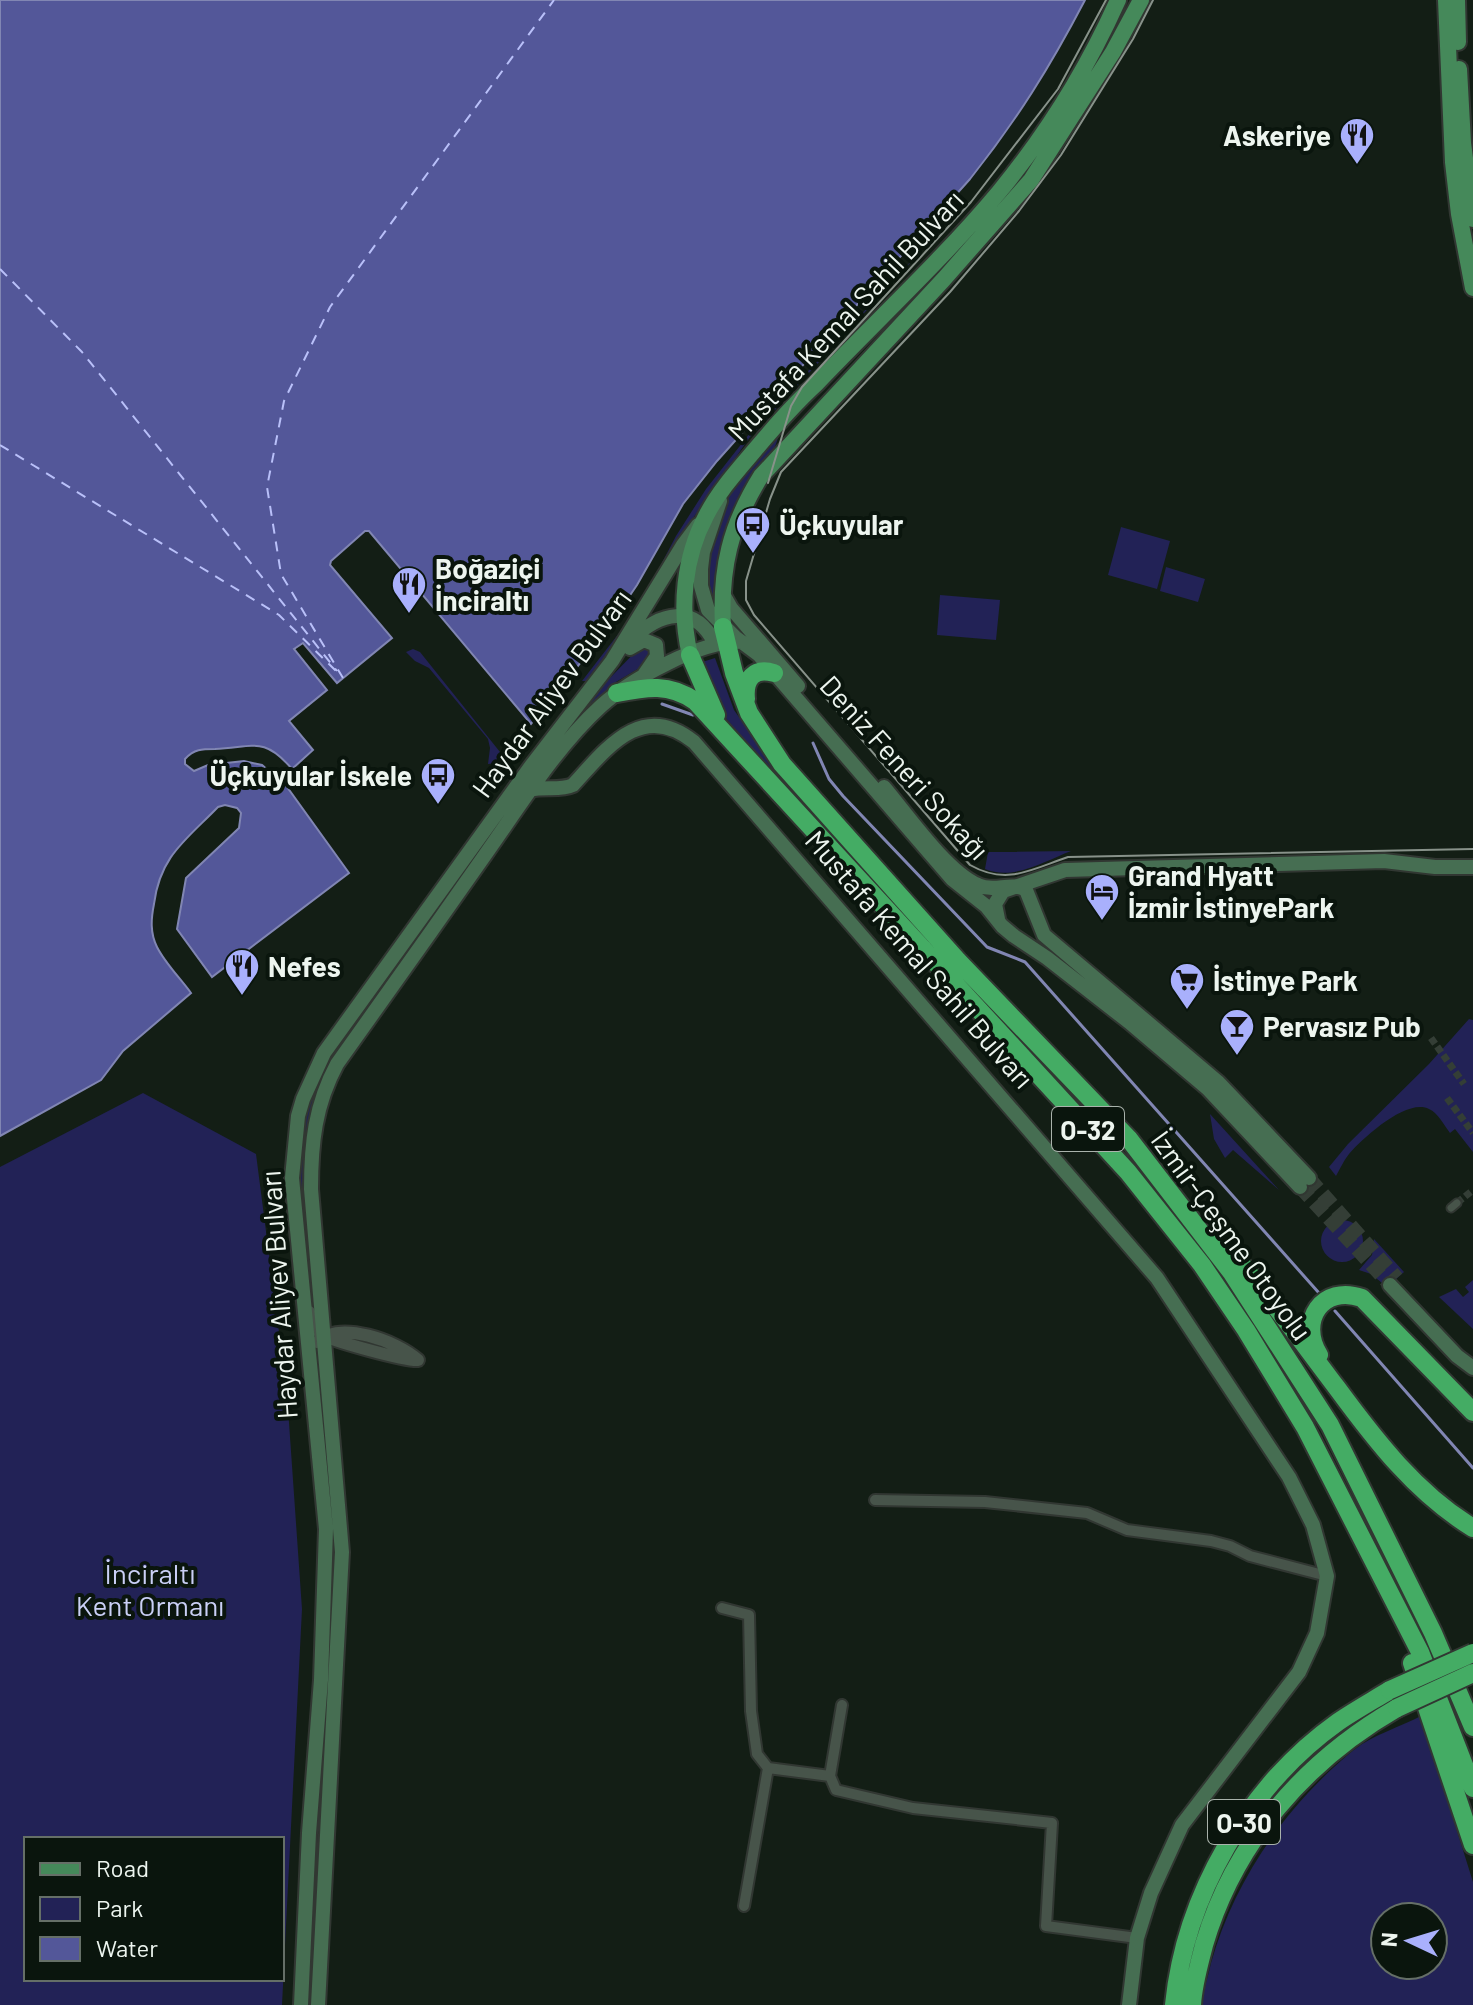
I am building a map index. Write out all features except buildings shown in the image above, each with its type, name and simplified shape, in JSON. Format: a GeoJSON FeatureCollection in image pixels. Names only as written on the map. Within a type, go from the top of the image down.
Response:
{"type":"FeatureCollection","features":[{"type":"Feature","properties":{"kind":"highway","name":"İzmir-Çeşme Otoyolu"},"geometry":{"type":"LineString","coordinates":[[726,639],[735,698],[749,713],[782,764],[958,961],[1077,1084],[1153,1169],[1232,1273],[1330,1425],[1433,1633],[1473,1727]]}},
{"type":"Feature","properties":{"kind":"highway","name":"Mustafa Kemal Sahil Bulvarı"},"geometry":{"type":"LineString","coordinates":[[690,655],[725,732]]}},
{"type":"Feature","properties":{"kind":"highway"},"geometry":{"type":"LineString","coordinates":[[749,713],[745,691],[749,677],[777,668]]}},
{"type":"Feature","properties":{"kind":"highway"},"geometry":{"type":"LineString","coordinates":[[617,693],[648,687],[675,689],[695,701],[725,732]]}},
{"type":"Feature","properties":{"kind":"highway","name":"İzmir-Çeşme Otoyolu"},"geometry":{"type":"LineString","coordinates":[[725,732],[746,759],[1128,1172],[1202,1265],[1305,1427],[1420,1652],[1473,1788]]}},
{"type":"Feature","properties":{"kind":"highway"},"geometry":{"type":"LineString","coordinates":[[1153,1169],[1196,1212],[1249,1273],[1383,1451],[1426,1493],[1473,1528]]}},
{"type":"Feature","properties":{"kind":"highway"},"geometry":{"type":"LineString","coordinates":[[1383,1451],[1316,1350],[1311,1336],[1312,1321],[1316,1309],[1327,1299],[1346,1294],[1366,1301],[1473,1412]]}},
{"type":"Feature","properties":{"kind":"highway"},"geometry":{"type":"LineString","coordinates":[[1382,1577],[1473,1845]]}},
{"type":"Feature","properties":{"kind":"highway","name":"O-30"},"geometry":{"type":"LineString","coordinates":[[1174,2005],[1191,1927],[1206,1887],[1225,1849],[1284,1770],[1337,1723],[1390,1690],[1473,1653]]}},
{"type":"Feature","properties":{"kind":"highway","name":"O-30"},"geometry":{"type":"LineString","coordinates":[[1192,2005],[1197,1970],[1210,1925],[1243,1856],[1267,1819],[1298,1783],[1333,1750],[1365,1727],[1397,1708],[1473,1673]]}},
{"type":"Feature","properties":{"kind":"main road","name":"Mustafa Kemal Sahil Bulvarı"},"geometry":{"type":"LineString","coordinates":[[690,655],[685,616],[688,567],[705,516],[791,406],[817,383],[998,193],[1028,155],[1072,86],[1118,0]]}},
{"type":"Feature","properties":{"kind":"main road","name":"Mustafa Kemal Sahil Bulvarı"},"geometry":{"type":"LineString","coordinates":[[726,639],[723,593],[732,533],[745,501],[761,476],[970,251],[1031,180],[1113,52],[1141,0]]}},
{"type":"Feature","properties":{"kind":"main road"},"geometry":{"type":"LineString","coordinates":[[1446,0],[1453,162],[1472,262],[1473,288]]}},
{"type":"Feature","properties":{"kind":"main road"},"geometry":{"type":"LineString","coordinates":[[1457,0],[1466,28],[1463,143],[1472,209]]}},
{"type":"Feature","properties":{"kind":"main road"},"geometry":{"type":"LineString","coordinates":[[726,486],[703,552],[701,569],[705,602],[726,639]]}},
{"type":"Feature","properties":{"kind":"main road","name":"Haydar Aliyev Bulvarı"},"geometry":{"type":"LineString","coordinates":[[318,2005],[342,1552],[308,1359],[292,1178],[294,1139],[303,1099],[324,1053],[531,766],[612,661],[683,545],[705,516]]}},
{"type":"Feature","properties":{"kind":"main road"},"geometry":{"type":"LineString","coordinates":[[723,593],[777,668]]}},
{"type":"Feature","properties":{"kind":"main road"},"geometry":{"type":"LineString","coordinates":[[612,661],[658,620],[685,616],[726,639],[751,647],[777,668]]}},
{"type":"Feature","properties":{"kind":"main road","name":"Haydar Aliyev Bulvarı"},"geometry":{"type":"LineString","coordinates":[[301,2005],[309,1833],[321,1680],[326,1529],[323,1336],[311,1189],[311,1150],[320,1103],[337,1064],[530,790],[582,725],[617,693],[644,675],[726,639]]}},
{"type":"Feature","properties":{"kind":"main road"},"geometry":{"type":"LineString","coordinates":[[612,661],[640,642],[652,641],[658,652],[644,675]]}},
{"type":"Feature","properties":{"kind":"main road","name":"Deniz Feneri Sokağı"},"geometry":{"type":"LineString","coordinates":[[777,668],[958,872],[987,888],[1015,886]]}},
{"type":"Feature","properties":{"kind":"main road","name":"Deniz Feneri Sokağı"},"geometry":{"type":"LineString","coordinates":[[777,668],[928,854],[952,879],[986,906],[1002,926],[1106,1004],[1208,1089],[1305,1182],[1218,1082],[1044,935],[1033,911]]}},
{"type":"Feature","properties":{"kind":"main road","name":"Mustafa Kemal Sahil Bulvarı"},"geometry":{"type":"LineString","coordinates":[[530,790],[567,787],[635,727],[671,727],[694,742],[1157,1278],[1289,1477],[1313,1525],[1327,1576],[1317,1633],[1309,1654],[1299,1672],[1182,1825],[1151,1893],[1137,1938],[1129,2005]]}},
{"type":"Feature","properties":{"kind":"main road"},"geometry":{"type":"LineString","coordinates":[[559,754],[559,764],[564,774],[573,777],[583,774]]}},
{"type":"Feature","properties":{"kind":"main road"},"geometry":{"type":"LineString","coordinates":[[1015,886],[1022,887],[1031,895],[1033,911],[1030,924],[1022,931],[1015,932],[1002,926],[995,912],[996,899],[1003,891],[1015,886],[1065,870],[1384,861],[1435,867],[1473,867]]}},
{"type":"Feature","properties":{"kind":"main road"},"geometry":{"type":"LineString","coordinates":[[1473,1358],[1453,1343],[1394,1282],[1457,1356],[1473,1368]]}},
{"type":"Feature","properties":{"kind":"main road"},"geometry":{"type":"LineString","coordinates":[[309,1833],[327,1835]]}},
{"type":"Feature","properties":{"kind":"street"},"geometry":{"type":"LineString","coordinates":[[298,1243],[306,1280],[308,1310],[312,1322],[323,1336],[401,1360],[418,1360],[355,1332],[344,1331],[323,1336],[313,1346],[308,1359]]}},
{"type":"Feature","properties":{"kind":"street"},"geometry":{"type":"LineString","coordinates":[[875,1500],[985,1502],[1087,1513],[1127,1530],[1211,1541],[1250,1556],[1327,1576]]}},
{"type":"Feature","properties":{"kind":"street"},"geometry":{"type":"LineString","coordinates":[[722,1608],[749,1615],[751,1711],[757,1754],[768,1768],[830,1776]]}},
{"type":"Feature","properties":{"kind":"street"},"geometry":{"type":"LineString","coordinates":[[842,1705],[830,1776],[836,1790],[913,1808],[1052,1823],[1046,1926],[1137,1938]]}},
{"type":"Feature","properties":{"kind":"street"},"geometry":{"type":"LineString","coordinates":[[744,1906],[768,1768]]}},
{"type":"Feature","properties":{"kind":"green space"},"geometry":{"type":"Polygon","coordinates":[[[945,225],[750,437],[689,524],[627,630],[590,681],[582,681],[646,593],[676,536],[706,489],[750,433],[945,225]]]}},
{"type":"Feature","properties":{"kind":"green space"},"geometry":{"type":"Polygon","coordinates":[[[778,436],[773,450],[745,488],[731,516],[720,561],[717,608],[709,595],[707,576],[718,519],[742,475],[778,436]]]}},
{"type":"Feature","properties":{"kind":"green space"},"geometry":{"type":"Polygon","coordinates":[[[1121,527],[1170,541],[1157,589],[1108,575],[1121,527]]]}},
{"type":"Feature","properties":{"kind":"green space"},"geometry":{"type":"Polygon","coordinates":[[[1166,567],[1205,579],[1198,602],[1160,591],[1166,567]]]}},
{"type":"Feature","properties":{"kind":"green space"},"geometry":{"type":"Polygon","coordinates":[[[940,595],[1000,600],[996,640],[937,635],[940,595]]]}},
{"type":"Feature","properties":{"kind":"green space"},"geometry":{"type":"Polygon","coordinates":[[[642,645],[651,646],[656,658],[616,682],[578,723],[467,870],[461,870],[559,736],[642,645]]]}},
{"type":"Feature","properties":{"kind":"green space"},"geometry":{"type":"Polygon","coordinates":[[[413,649],[420,652],[508,762],[488,764],[488,739],[429,668],[406,652],[413,649]]]}},
{"type":"Feature","properties":{"kind":"green space"},"geometry":{"type":"Polygon","coordinates":[[[715,658],[734,710],[805,810],[780,787],[721,712],[699,663],[715,658]]]}},
{"type":"Feature","properties":{"kind":"green space"},"geometry":{"type":"Polygon","coordinates":[[[1071,851],[1018,871],[1007,873],[985,869],[988,852],[1071,851]]]}},
{"type":"Feature","properties":{"kind":"green space"},"geometry":{"type":"Polygon","coordinates":[[[452,883],[460,883],[316,1102],[306,1139],[305,1169],[318,1322],[313,1317],[297,1176],[299,1140],[308,1101],[321,1069],[452,883]]]}},
{"type":"Feature","properties":{"kind":"green space"},"geometry":{"type":"Polygon","coordinates":[[[1469,1019],[1473,1020],[1473,1152],[1455,1129],[1450,1133],[1435,1113],[1420,1107],[1398,1114],[1375,1129],[1349,1154],[1336,1176],[1329,1167],[1348,1144],[1429,1064],[1469,1019]]]}},
{"type":"Feature","properties":{"kind":"green space","name":"İnciraltı Kent Ormanı"},"geometry":{"type":"Polygon","coordinates":[[[143,1093],[256,1154],[287,1394],[302,1609],[284,1965],[284,1837],[24,1837],[24,1981],[283,1981],[282,2005],[0,2005],[0,1167],[143,1093]]]}},
{"type":"Feature","properties":{"kind":"green space"},"geometry":{"type":"Polygon","coordinates":[[[1210,1114],[1279,1190],[1233,1150],[1225,1158],[1214,1139],[1210,1114]]]}},
{"type":"Feature","properties":{"kind":"green space"},"geometry":{"type":"Polygon","coordinates":[[[1342,1220],[1357,1226],[1363,1241],[1357,1256],[1342,1262],[1327,1256],[1321,1241],[1327,1226],[1342,1220]]]}},
{"type":"Feature","properties":{"kind":"green space"},"geometry":{"type":"Polygon","coordinates":[[[1374,1239],[1404,1272],[1387,1287],[1371,1274],[1359,1270],[1372,1255],[1374,1239]]]}},
{"type":"Feature","properties":{"kind":"green space"},"geometry":{"type":"Polygon","coordinates":[[[1473,1280],[1473,1329],[1439,1297],[1456,1289],[1463,1297],[1469,1292],[1465,1287],[1473,1280]]]}},
{"type":"Feature","properties":{"kind":"green space"},"geometry":{"type":"Polygon","coordinates":[[[1421,1716],[1473,1882],[1473,2005],[1202,2005],[1221,1932],[1266,1845],[1307,1794],[1331,1770],[1355,1749],[1421,1716]]]}},
{"type":"Feature","properties":{"kind":"water"},"geometry":{"type":"Polygon","coordinates":[[[0,0],[1085,0],[1032,92],[987,157],[717,461],[683,504],[637,585],[603,635],[531,724],[369,531],[365,531],[331,561],[330,565],[392,638],[337,683],[303,643],[294,649],[327,690],[289,721],[313,750],[292,769],[273,751],[256,746],[198,750],[185,759],[185,764],[194,771],[208,765],[244,761],[262,765],[287,787],[349,873],[212,977],[177,929],[186,878],[239,828],[241,813],[237,808],[218,807],[168,861],[157,887],[153,910],[152,931],[157,947],[191,993],[123,1051],[101,1080],[0,1136],[0,0]]]}},
{"type":"Feature","properties":{"kind":"waterway"},"geometry":{"type":"LineString","coordinates":[[662,704],[693,715]]}},
{"type":"Feature","properties":{"kind":"waterway"},"geometry":{"type":"LineString","coordinates":[[813,743],[829,779],[843,796],[987,947],[1025,962],[1319,1293]]}},
{"type":"Feature","properties":{"kind":"waterway"},"geometry":{"type":"LineString","coordinates":[[1335,1311],[1473,1468]]}},
{"type":"Feature","properties":{"kind":"ferry route"},"geometry":{"type":"LineString","coordinates":[[343,678],[281,574],[267,487],[284,401],[330,307],[554,0]]}},
{"type":"Feature","properties":{"kind":"ferry route"},"geometry":{"type":"LineString","coordinates":[[0,269],[82,352],[337,671]]}},
{"type":"Feature","properties":{"kind":"ferry route"},"geometry":{"type":"LineString","coordinates":[[0,445],[279,615],[336,671]]}},
{"type":"Feature","properties":{"kind":"tunnel"},"geometry":{"type":"LineString","coordinates":[[1431,1038],[1464,1084]]}},
{"type":"Feature","properties":{"kind":"tunnel"},"geometry":{"type":"LineString","coordinates":[[1447,1098],[1473,1133]]}},
{"type":"Feature","properties":{"kind":"tunnel"},"geometry":{"type":"LineString","coordinates":[[1309,1178],[1397,1278]]}},
{"type":"Feature","properties":{"kind":"tunnel"},"geometry":{"type":"LineString","coordinates":[[1300,1187],[1390,1285]]}},
{"type":"Feature","properties":{"kind":"tunnel"},"geometry":{"type":"LineString","coordinates":[[1457,1203],[1473,1190]]}},
{"type":"Feature","properties":{"kind":"tram line"},"geometry":{"type":"LineString","coordinates":[[768,483],[791,406],[802,387],[971,202],[1058,89],[1106,0]]}},
{"type":"Feature","properties":{"kind":"tram line"},"geometry":{"type":"LineString","coordinates":[[1153,0],[1133,39],[1061,155],[1019,211],[950,292],[781,472],[746,581],[746,600],[754,615],[970,865],[983,871],[1008,875],[1068,857],[1473,849]]}},
{"type":"Feature","properties":{"kind":"place","name":"Askeriye"},"geometry":{"type":"Point","coordinates":[1357,166]}},
{"type":"Feature","properties":{"kind":"place","name":"Üçkuyular"},"geometry":{"type":"Point","coordinates":[753,555]}},
{"type":"Feature","properties":{"kind":"place","name":"Boğaziçi İnciraltı"},"geometry":{"type":"Point","coordinates":[409,615]}},
{"type":"Feature","properties":{"kind":"place","name":"Üçkuyular İskele"},"geometry":{"type":"Point","coordinates":[438,806]}},
{"type":"Feature","properties":{"kind":"place","name":"Grand Hyatt İzmir İstinyePark"},"geometry":{"type":"Point","coordinates":[1102,922]}},
{"type":"Feature","properties":{"kind":"place","name":"Nefes"},"geometry":{"type":"Point","coordinates":[242,997]}},
{"type":"Feature","properties":{"kind":"place","name":"İstinye Park"},"geometry":{"type":"Point","coordinates":[1187,1011]}},
{"type":"Feature","properties":{"kind":"place","name":"Pervasız Pub"},"geometry":{"type":"Point","coordinates":[1237,1057]}}]}
